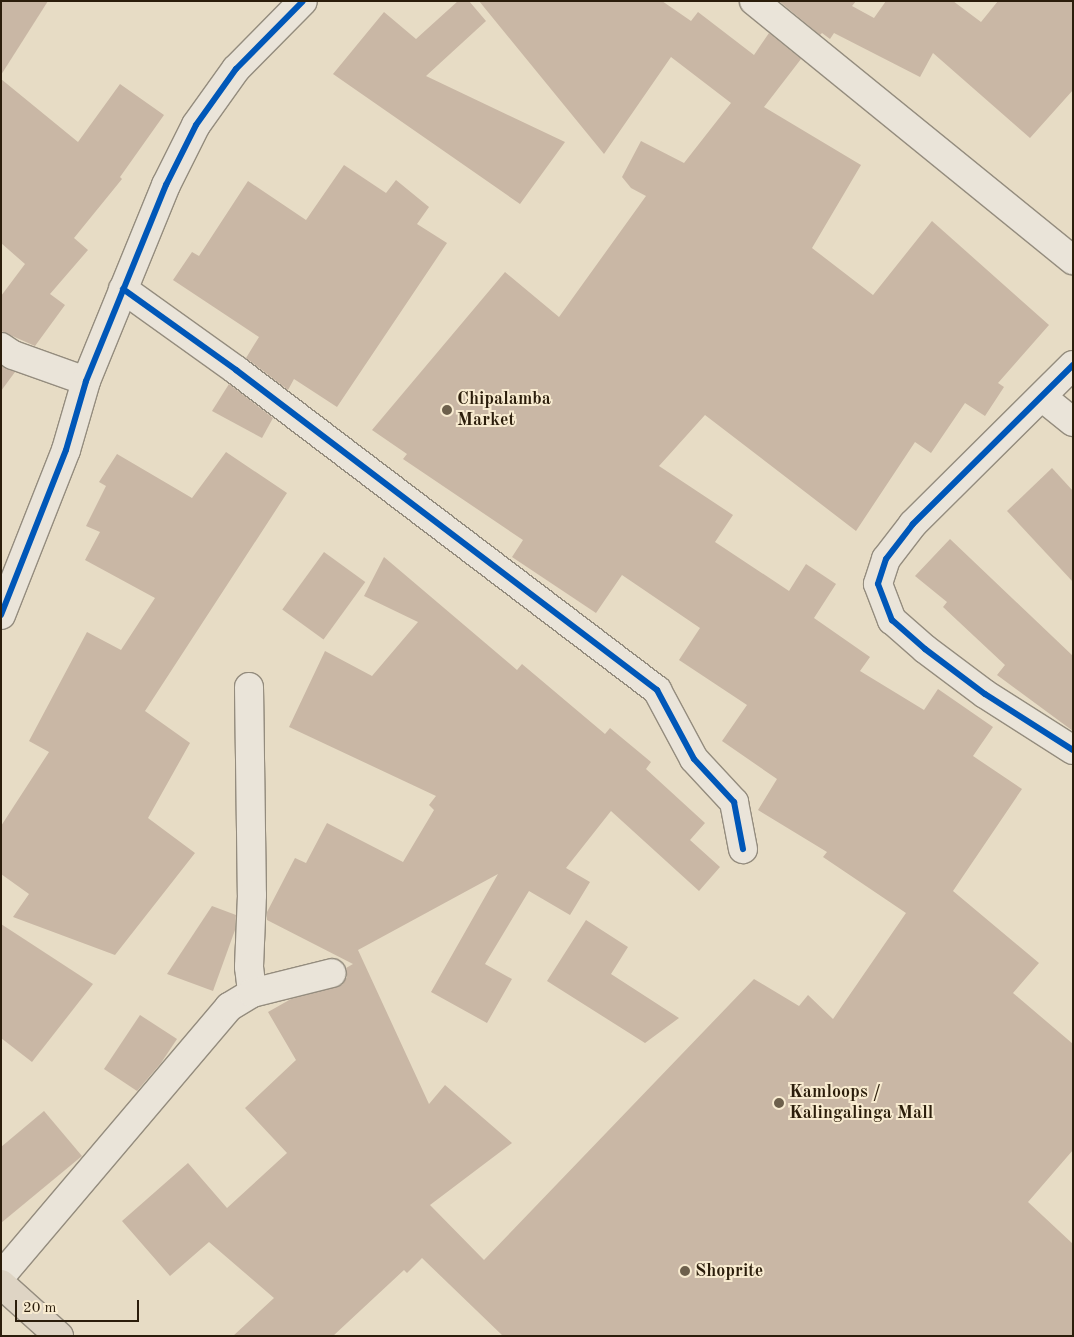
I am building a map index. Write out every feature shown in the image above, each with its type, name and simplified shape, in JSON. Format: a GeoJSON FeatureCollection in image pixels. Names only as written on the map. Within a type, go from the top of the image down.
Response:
{"type":"FeatureCollection","features":[{"type":"Feature","properties":{"kind":"main road"},"geometry":{"type":"LineString","coordinates":[[1,1284],[59,1336]]}},
{"type":"Feature","properties":{"kind":"street"},"geometry":{"type":"LineString","coordinates":[[1,615],[66,450],[86,381],[166,186],[196,125],[236,69],[303,1]]}},
{"type":"Feature","properties":{"kind":"street"},"geometry":{"type":"LineString","coordinates":[[754,1],[1073,260]]}},
{"type":"Feature","properties":{"kind":"street"},"geometry":{"type":"LineString","coordinates":[[123,289],[244,376],[657,690],[694,758],[734,802],[743,849]]}},
{"type":"Feature","properties":{"kind":"street"},"geometry":{"type":"LineString","coordinates":[[1,347],[13,355],[86,381]]}},
{"type":"Feature","properties":{"kind":"street"},"geometry":{"type":"LineString","coordinates":[[1073,365],[913,524],[886,559],[878,584],[892,620],[925,649],[984,694],[1073,750]]}},
{"type":"Feature","properties":{"kind":"street"},"geometry":{"type":"LineString","coordinates":[[1042,397],[1073,422]]}},
{"type":"Feature","properties":{"kind":"street"},"geometry":{"type":"LineString","coordinates":[[249,688],[252,894],[250,967],[252,994]]}},
{"type":"Feature","properties":{"kind":"street"},"geometry":{"type":"LineString","coordinates":[[1,1276],[229,1007],[252,994],[332,973]]}},
{"type":"Feature","properties":{"kind":"building"},"geometry":{"type":"Polygon","coordinates":[[[1,1],[48,1],[1,75],[1,1]]]}},
{"type":"Feature","properties":{"kind":"building"},"geometry":{"type":"Polygon","coordinates":[[[458,1],[469,1],[486,21],[426,76],[565,142],[520,204],[333,74],[384,12],[416,39],[458,1]]]}},
{"type":"Feature","properties":{"kind":"building"},"geometry":{"type":"Polygon","coordinates":[[[479,1],[662,1],[691,21],[698,12],[754,55],[769,33],[801,59],[764,107],[861,165],[812,248],[873,295],[932,221],[1049,325],[998,383],[1004,387],[985,416],[965,403],[931,453],[915,442],[856,531],[705,415],[659,466],[733,515],[715,542],[789,591],[806,564],[836,584],[814,618],[870,657],[860,671],[924,710],[938,689],[993,727],[973,756],[1022,789],[953,891],[1039,963],[1013,993],[1073,1044],[1073,1150],[1028,1202],[1073,1244],[1073,1336],[503,1336],[422,1258],[407,1273],[404,1270],[333,1336],[233,1336],[274,1298],[209,1242],[170,1276],[122,1221],[188,1163],[227,1208],[287,1153],[245,1108],[296,1060],[268,1012],[291,999],[342,985],[347,977],[346,968],[353,964],[267,920],[267,912],[295,858],[306,863],[327,823],[403,862],[434,810],[429,805],[436,796],[289,727],[325,651],[372,676],[418,622],[364,596],[384,557],[517,670],[522,664],[605,734],[610,728],[651,762],[646,769],[705,823],[690,840],[720,867],[699,891],[611,811],[566,868],[590,882],[570,915],[529,891],[485,964],[512,979],[487,1023],[431,992],[498,874],[358,950],[429,1104],[445,1085],[512,1143],[430,1205],[484,1260],[754,979],[799,1006],[808,995],[833,1019],[906,913],[823,857],[827,852],[758,810],[777,779],[722,741],[747,705],[679,660],[700,628],[622,575],[596,613],[512,557],[523,540],[403,459],[407,454],[372,430],[505,272],[559,317],[646,196],[631,188],[622,177],[641,141],[684,163],[731,103],[671,57],[604,154],[479,1]]]}},
{"type":"Feature","properties":{"kind":"building"},"geometry":{"type":"Polygon","coordinates":[[[779,1],[856,1],[852,6],[874,18],[886,1],[953,1],[981,22],[998,1],[1073,1],[1073,90],[1030,138],[933,53],[920,77],[834,33],[830,39],[822,33],[820,35],[779,1]]]}},
{"type":"Feature","properties":{"kind":"building"},"geometry":{"type":"Polygon","coordinates":[[[1,79],[78,142],[120,84],[164,115],[120,177],[122,179],[74,238],[88,250],[50,294],[65,305],[35,346],[1,331],[1,296],[25,264],[1,243],[1,79]]]}},
{"type":"Feature","properties":{"kind":"building"},"geometry":{"type":"Polygon","coordinates":[[[344,165],[386,193],[396,180],[429,207],[417,224],[447,243],[337,407],[294,379],[288,390],[246,358],[259,337],[173,280],[192,252],[199,256],[248,181],[306,220],[344,165]]]}},
{"type":"Feature","properties":{"kind":"building"},"geometry":{"type":"Polygon","coordinates":[[[1,366],[15,372],[1,391],[1,366]]]}},
{"type":"Feature","properties":{"kind":"building"},"geometry":{"type":"Polygon","coordinates":[[[229,384],[273,418],[262,438],[212,411],[229,384]]]}},
{"type":"Feature","properties":{"kind":"building"},"geometry":{"type":"Polygon","coordinates":[[[226,452],[287,493],[145,711],[190,743],[148,818],[195,853],[115,955],[13,917],[29,894],[1,874],[1,826],[49,752],[29,741],[87,632],[121,650],[155,598],[85,560],[100,532],[86,526],[106,486],[99,482],[117,454],[192,498],[226,452]]]}},
{"type":"Feature","properties":{"kind":"building"},"geometry":{"type":"Polygon","coordinates":[[[1052,468],[1073,491],[1073,582],[1007,511],[1052,468]]]}},
{"type":"Feature","properties":{"kind":"building"},"geometry":{"type":"Polygon","coordinates":[[[950,539],[1073,656],[1073,731],[997,675],[1005,665],[943,607],[947,602],[915,576],[950,539]]]}},
{"type":"Feature","properties":{"kind":"building"},"geometry":{"type":"Polygon","coordinates":[[[324,552],[365,582],[324,639],[282,609],[324,552]]]}},
{"type":"Feature","properties":{"kind":"building"},"geometry":{"type":"Polygon","coordinates":[[[212,906],[236,915],[235,930],[213,991],[167,974],[212,906]]]}},
{"type":"Feature","properties":{"kind":"building"},"geometry":{"type":"Polygon","coordinates":[[[586,920],[628,947],[611,974],[679,1018],[645,1043],[547,981],[586,920]]]}},
{"type":"Feature","properties":{"kind":"building"},"geometry":{"type":"Polygon","coordinates":[[[1,924],[93,984],[32,1062],[1,1038],[1,924]]]}},
{"type":"Feature","properties":{"kind":"building"},"geometry":{"type":"Polygon","coordinates":[[[140,1015],[177,1039],[161,1063],[137,1091],[104,1069],[140,1015]]]}},
{"type":"Feature","properties":{"kind":"building"},"geometry":{"type":"Polygon","coordinates":[[[44,1111],[82,1156],[1,1223],[1,1147],[44,1111]]]}},
{"type":"Feature","properties":{"kind":"cycle path"},"geometry":{"type":"LineString","coordinates":[[1,615],[66,450],[86,381],[166,185],[196,125],[236,69],[303,1]]}},
{"type":"Feature","properties":{"kind":"cycle path"},"geometry":{"type":"LineString","coordinates":[[123,289],[236,370],[657,690],[694,759],[734,802],[743,849]]}},
{"type":"Feature","properties":{"kind":"cycle path"},"geometry":{"type":"LineString","coordinates":[[1073,365],[913,524],[886,559],[878,584],[892,620],[925,649],[985,694],[1073,750]]}},
{"type":"Feature","properties":{"kind":"place","name":"Chipalamba Market"},"geometry":{"type":"Point","coordinates":[447,410]}},
{"type":"Feature","properties":{"kind":"place","name":"Kamloops / Kalingalinga Mall"},"geometry":{"type":"Point","coordinates":[779,1103]}},
{"type":"Feature","properties":{"kind":"place","name":"Shoprite"},"geometry":{"type":"Point","coordinates":[685,1271]}}]}
